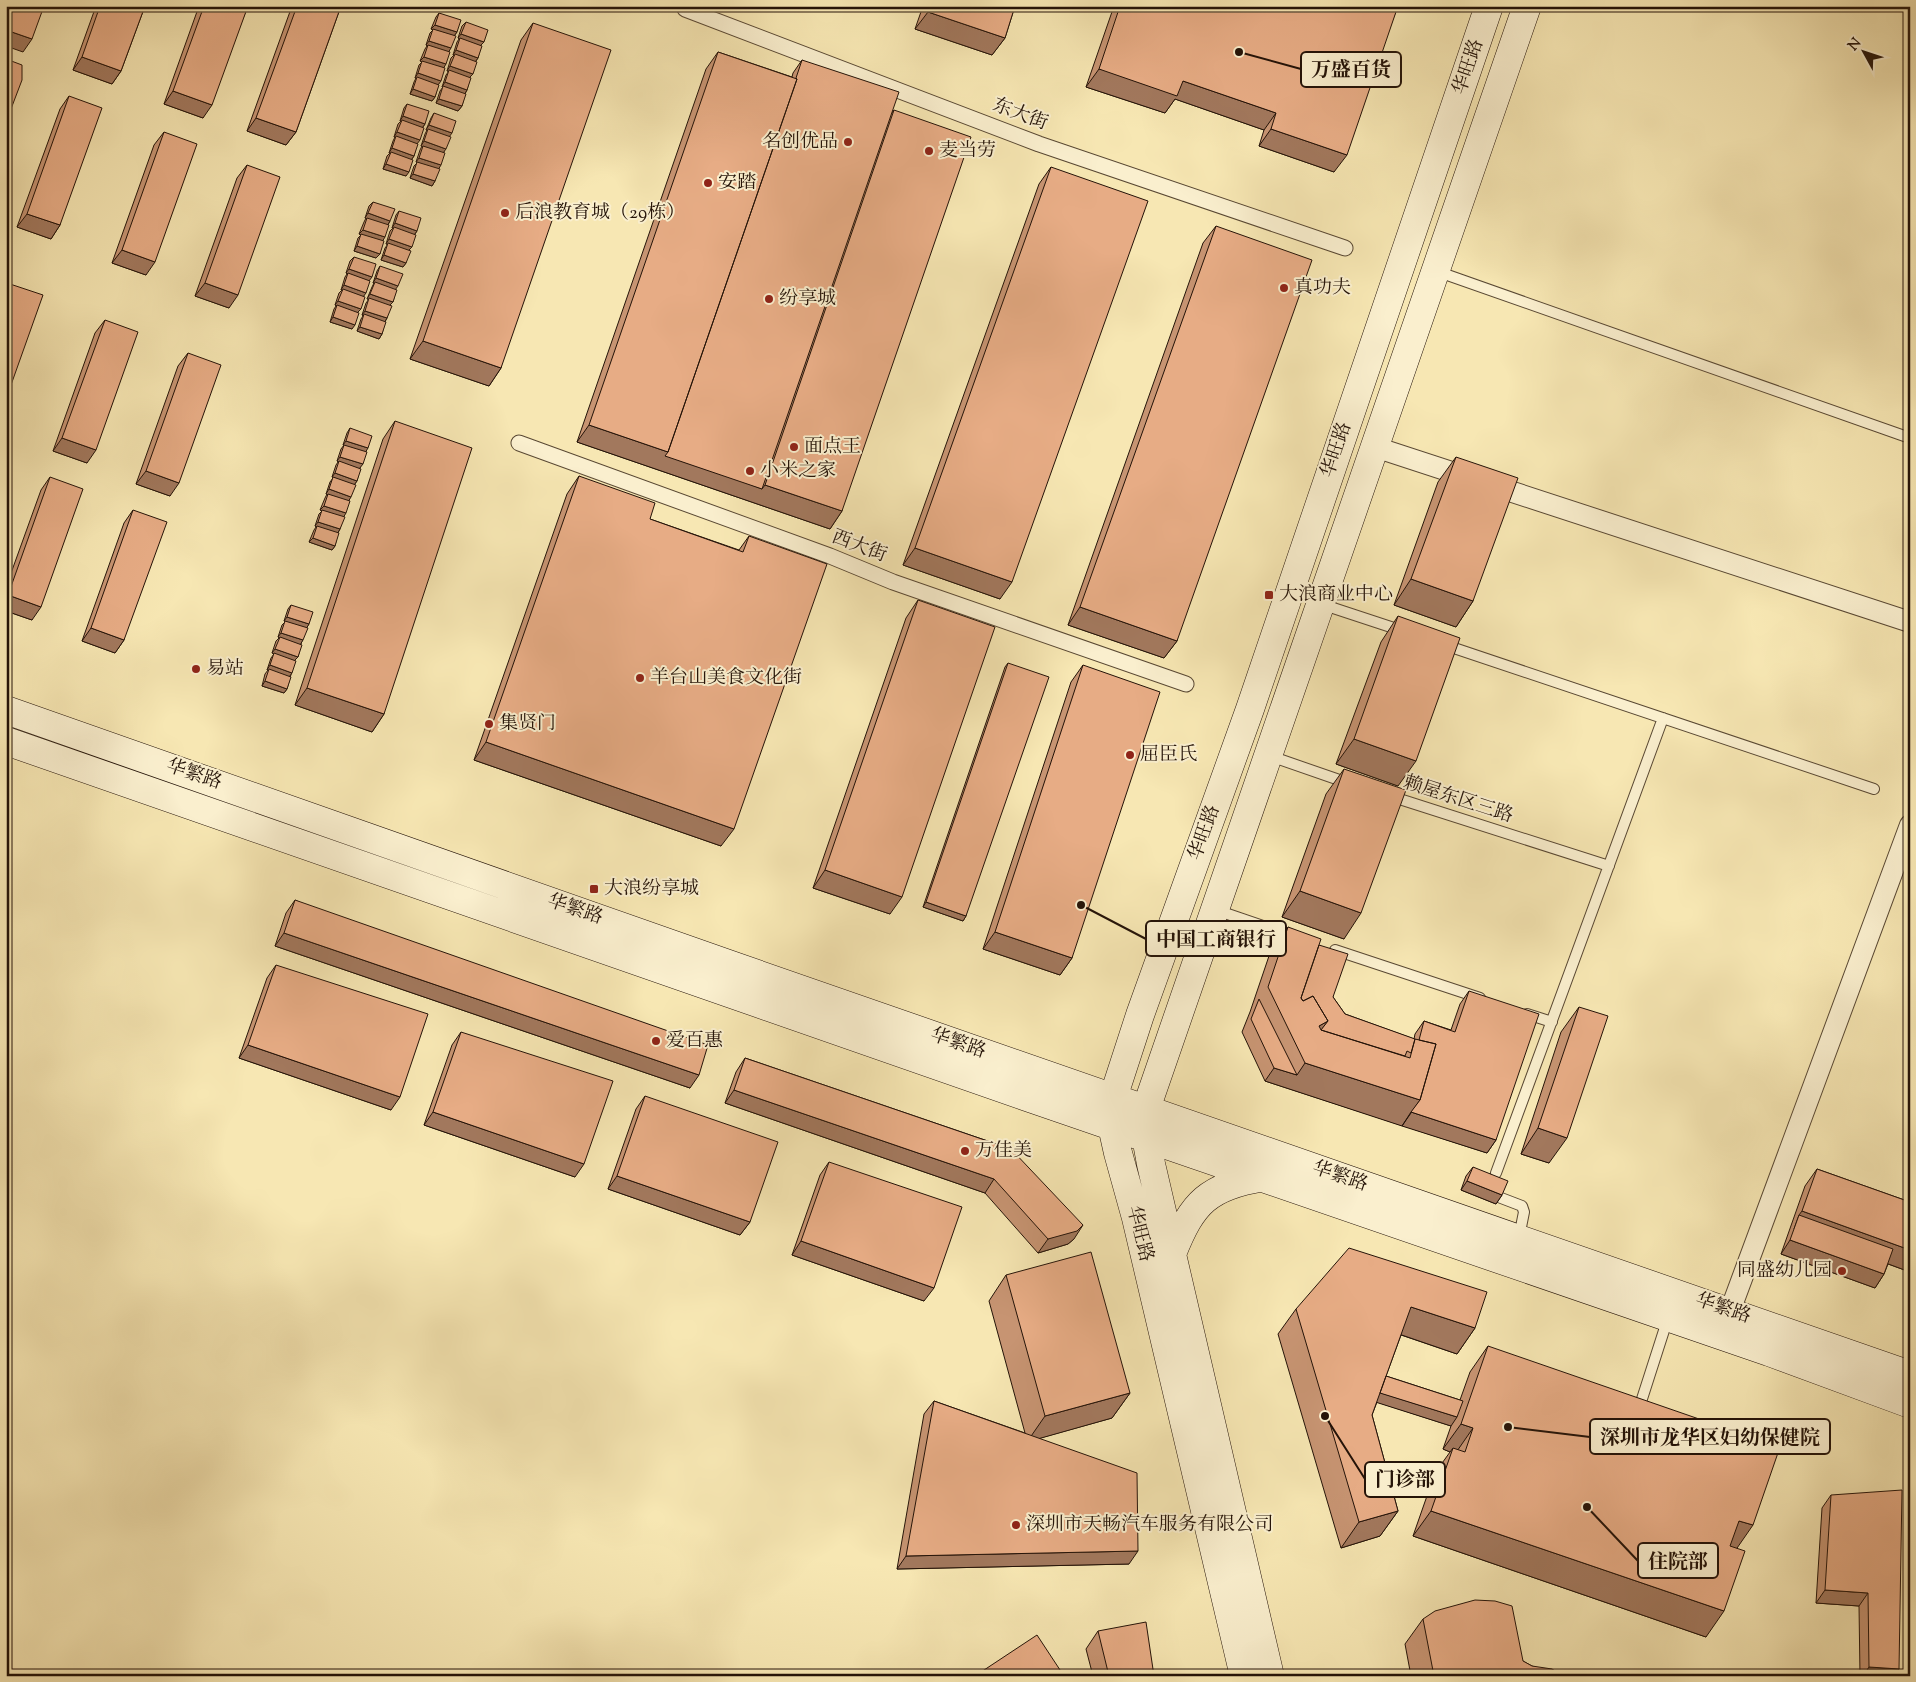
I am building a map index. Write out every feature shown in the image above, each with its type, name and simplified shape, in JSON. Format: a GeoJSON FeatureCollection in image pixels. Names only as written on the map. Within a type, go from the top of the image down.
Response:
{"type":"FeatureCollection","features":[{"type":"Feature","properties":{"kind":"main road","name":"华旺路"},"geometry":{"type":"LineString","coordinates":[[1244,1676],[1136,1218],[1112,1126],[1113,1098],[1140,1015],[1250,709],[1489,6]]}},
{"type":"Feature","properties":{"kind":"main road","name":"华旺路"},"geometry":{"type":"LineString","coordinates":[[1270,1676],[1146,1137],[1146,1109],[1526,6]]}},
{"type":"Feature","properties":{"kind":"main road","name":"华繁路"},"geometry":{"type":"LineString","coordinates":[[6,710],[1910,1375]]}},
{"type":"Feature","properties":{"kind":"main road","name":"华繁路"},"geometry":{"type":"LineString","coordinates":[[6,741],[1112,1126],[1769,1352],[1910,1404]]}},
{"type":"Feature","properties":{"kind":"main road"},"geometry":{"type":"LineString","coordinates":[[1172,1254],[1187,1219],[1203,1201],[1226,1186],[1264,1177]]}},
{"type":"Feature","properties":{"kind":"street","name":"东大街"},"geometry":{"type":"LineString","coordinates":[[685,9],[1039,144],[1344,248]]}},
{"type":"Feature","properties":{"kind":"street","name":"西大街"},"geometry":{"type":"LineString","coordinates":[[518,443],[830,556],[893,582],[1186,684]]}},
{"type":"Feature","properties":{"kind":"street"},"geometry":{"type":"LineString","coordinates":[[1375,447],[1910,622]]}},
{"type":"Feature","properties":{"kind":"street"},"geometry":{"type":"LineString","coordinates":[[1730,1311],[1910,825]]}},
{"type":"Feature","properties":{"kind":"lane"},"geometry":{"type":"LineString","coordinates":[[1435,271],[1910,438]]}},
{"type":"Feature","properties":{"kind":"lane"},"geometry":{"type":"LineString","coordinates":[[1320,604],[1409,633]]}},
{"type":"Feature","properties":{"kind":"lane"},"geometry":{"type":"LineString","coordinates":[[1437,643],[1874,789]]}},
{"type":"Feature","properties":{"kind":"lane"},"geometry":{"type":"LineString","coordinates":[[1496,1173],[1663,718]]}},
{"type":"Feature","properties":{"kind":"lane"},"geometry":{"type":"LineString","coordinates":[[1269,756],[1356,785]]}},
{"type":"Feature","properties":{"kind":"lane","name":"赖屋东区三路"},"geometry":{"type":"LineString","coordinates":[[1384,794],[1609,866]]}},
{"type":"Feature","properties":{"kind":"lane"},"geometry":{"type":"LineString","coordinates":[[1215,910],[1309,942]]}},
{"type":"Feature","properties":{"kind":"lane"},"geometry":{"type":"LineString","coordinates":[[1328,948],[1486,1000]]}},
{"type":"Feature","properties":{"kind":"lane"},"geometry":{"type":"LineString","coordinates":[[1514,1010],[1552,1022]]}},
{"type":"Feature","properties":{"kind":"lane"},"geometry":{"type":"LineString","coordinates":[[1480,1190],[1522,1206],[1524,1212],[1519,1239]]}},
{"type":"Feature","properties":{"kind":"lane"},"geometry":{"type":"LineString","coordinates":[[1641,1402],[1668,1317]]}},
{"type":"Feature","properties":{"kind":"building"},"geometry":{"type":"Polygon","coordinates":[[[6,6],[44,6],[32,39],[6,30],[6,6]]]}},
{"type":"Feature","properties":{"kind":"building"},"geometry":{"type":"Polygon","coordinates":[[[100,6],[145,6],[121,71],[82,57],[100,6]]]}},
{"type":"Feature","properties":{"kind":"building"},"geometry":{"type":"Polygon","coordinates":[[[204,6],[248,6],[212,105],[173,91],[204,6]]]}},
{"type":"Feature","properties":{"kind":"building"},"geometry":{"type":"Polygon","coordinates":[[[297,6],[341,6],[296,132],[256,118],[297,6]]]}},
{"type":"Feature","properties":{"kind":"building"},"geometry":{"type":"Polygon","coordinates":[[[929,6],[1015,6],[1005,38],[928,12],[929,6]]]}},
{"type":"Feature","properties":{"kind":"building"},"geometry":{"type":"Polygon","coordinates":[[[1120,6],[1398,6],[1347,155],[1271,129],[1276,113],[1183,81],[1177,96],[1099,69],[1120,6]]]}},
{"type":"Feature","properties":{"kind":"building"},"geometry":{"type":"Polygon","coordinates":[[[439,13],[461,20],[457,32],[435,25],[439,13]]]}},
{"type":"Feature","properties":{"kind":"building"},"geometry":{"type":"Polygon","coordinates":[[[466,22],[488,30],[484,42],[461,34],[466,22]]]}},
{"type":"Feature","properties":{"kind":"building","name":"后浪教育城（29栋）"},"geometry":{"type":"Polygon","coordinates":[[[533,23],[611,50],[501,368],[423,341],[533,23]]]}},
{"type":"Feature","properties":{"kind":"building"},"geometry":{"type":"Polygon","coordinates":[[[433,29],[456,36],[451,48],[429,41],[433,29]]]}},
{"type":"Feature","properties":{"kind":"building"},"geometry":{"type":"Polygon","coordinates":[[[460,38],[482,46],[478,58],[456,50],[460,38]]]}},
{"type":"Feature","properties":{"kind":"building"},"geometry":{"type":"Polygon","coordinates":[[[428,45],[450,52],[446,64],[424,57],[428,45]]]}},
{"type":"Feature","properties":{"kind":"building"},"geometry":{"type":"Polygon","coordinates":[[[718,52],[797,79],[668,452],[589,425],[718,52]]]}},
{"type":"Feature","properties":{"kind":"building"},"geometry":{"type":"Polygon","coordinates":[[[455,54],[477,62],[473,74],[450,66],[455,54]]]}},
{"type":"Feature","properties":{"kind":"building"},"geometry":{"type":"Polygon","coordinates":[[[6,59],[22,65],[22,80],[6,122],[6,59]]]}},
{"type":"Feature","properties":{"kind":"building","name":"纷享城"},"geometry":{"type":"Polygon","coordinates":[[[802,60],[899,92],[762,489],[665,456],[668,452],[802,60]]]}},
{"type":"Feature","properties":{"kind":"building"},"geometry":{"type":"Polygon","coordinates":[[[422,61],[445,68],[441,81],[418,73],[422,61]]]}},
{"type":"Feature","properties":{"kind":"building"},"geometry":{"type":"Polygon","coordinates":[[[449,70],[471,78],[467,90],[445,82],[449,70]]]}},
{"type":"Feature","properties":{"kind":"building"},"geometry":{"type":"Polygon","coordinates":[[[417,77],[439,85],[435,97],[413,89],[417,77]]]}},
{"type":"Feature","properties":{"kind":"building"},"geometry":{"type":"Polygon","coordinates":[[[443,86],[466,94],[462,106],[439,99],[443,86]]]}},
{"type":"Feature","properties":{"kind":"building"},"geometry":{"type":"Polygon","coordinates":[[[69,96],[102,108],[60,225],[27,214],[69,96]]]}},
{"type":"Feature","properties":{"kind":"building"},"geometry":{"type":"Polygon","coordinates":[[[407,104],[429,111],[425,124],[403,116],[407,104]]]}},
{"type":"Feature","properties":{"kind":"building"},"geometry":{"type":"Polygon","coordinates":[[[894,110],[971,137],[842,511],[765,485],[894,110]]]}},
{"type":"Feature","properties":{"kind":"building"},"geometry":{"type":"Polygon","coordinates":[[[434,113],[456,121],[452,133],[429,125],[434,113]]]}},
{"type":"Feature","properties":{"kind":"building"},"geometry":{"type":"Polygon","coordinates":[[[402,120],[424,128],[420,140],[397,132],[402,120]]]}},
{"type":"Feature","properties":{"kind":"building"},"geometry":{"type":"Polygon","coordinates":[[[428,129],[451,137],[446,149],[424,141],[428,129]]]}},
{"type":"Feature","properties":{"kind":"building"},"geometry":{"type":"Polygon","coordinates":[[[164,132],[197,144],[155,262],[122,250],[164,132]]]}},
{"type":"Feature","properties":{"kind":"building"},"geometry":{"type":"Polygon","coordinates":[[[396,136],[418,144],[414,156],[392,148],[396,136]]]}},
{"type":"Feature","properties":{"kind":"building"},"geometry":{"type":"Polygon","coordinates":[[[423,146],[445,153],[441,165],[419,158],[423,146]]]}},
{"type":"Feature","properties":{"kind":"building"},"geometry":{"type":"Polygon","coordinates":[[[391,152],[413,160],[409,172],[386,164],[391,152]]]}},
{"type":"Feature","properties":{"kind":"building"},"geometry":{"type":"Polygon","coordinates":[[[417,162],[440,169],[435,181],[413,174],[417,162]]]}},
{"type":"Feature","properties":{"kind":"building"},"geometry":{"type":"Polygon","coordinates":[[[247,165],[280,177],[238,295],[205,283],[247,165]]]}},
{"type":"Feature","properties":{"kind":"building"},"geometry":{"type":"Polygon","coordinates":[[[1051,167],[1148,201],[1012,582],[915,548],[1051,167]]]}},
{"type":"Feature","properties":{"kind":"building"},"geometry":{"type":"Polygon","coordinates":[[[373,202],[395,209],[390,221],[368,213],[373,202]]]}},
{"type":"Feature","properties":{"kind":"building"},"geometry":{"type":"Polygon","coordinates":[[[399,211],[421,218],[417,231],[395,223],[399,211]]]}},
{"type":"Feature","properties":{"kind":"building"},"geometry":{"type":"Polygon","coordinates":[[[367,218],[389,225],[385,237],[363,230],[367,218]]]}},
{"type":"Feature","properties":{"kind":"building"},"geometry":{"type":"Polygon","coordinates":[[[1216,226],[1312,260],[1177,641],[1080,607],[1216,226]]]}},
{"type":"Feature","properties":{"kind":"building"},"geometry":{"type":"Polygon","coordinates":[[[394,227],[416,235],[412,247],[389,239],[394,227]]]}},
{"type":"Feature","properties":{"kind":"building"},"geometry":{"type":"Polygon","coordinates":[[[361,234],[384,241],[380,254],[357,246],[361,234]]]}},
{"type":"Feature","properties":{"kind":"building"},"geometry":{"type":"Polygon","coordinates":[[[388,243],[411,251],[406,263],[384,255],[388,243]]]}},
{"type":"Feature","properties":{"kind":"building"},"geometry":{"type":"Polygon","coordinates":[[[354,257],[376,264],[372,277],[349,269],[354,257]]]}},
{"type":"Feature","properties":{"kind":"building"},"geometry":{"type":"Polygon","coordinates":[[[380,266],[403,274],[398,286],[376,278],[380,266]]]}},
{"type":"Feature","properties":{"kind":"building"},"geometry":{"type":"Polygon","coordinates":[[[348,273],[370,281],[366,293],[344,285],[348,273]]]}},
{"type":"Feature","properties":{"kind":"building"},"geometry":{"type":"Polygon","coordinates":[[[375,282],[397,290],[393,302],[370,294],[375,282]]]}},
{"type":"Feature","properties":{"kind":"building"},"geometry":{"type":"Polygon","coordinates":[[[10,284],[43,295],[6,399],[6,293],[10,284]]]}},
{"type":"Feature","properties":{"kind":"building"},"geometry":{"type":"Polygon","coordinates":[[[343,289],[365,297],[361,309],[338,301],[343,289]]]}},
{"type":"Feature","properties":{"kind":"building"},"geometry":{"type":"Polygon","coordinates":[[[369,298],[392,306],[387,318],[365,311],[369,298]]]}},
{"type":"Feature","properties":{"kind":"building"},"geometry":{"type":"Polygon","coordinates":[[[337,305],[359,313],[355,325],[333,317],[337,305]]]}},
{"type":"Feature","properties":{"kind":"building"},"geometry":{"type":"Polygon","coordinates":[[[364,314],[386,322],[382,334],[360,327],[364,314]]]}},
{"type":"Feature","properties":{"kind":"building"},"geometry":{"type":"Polygon","coordinates":[[[105,320],[138,332],[96,450],[62,438],[105,320]]]}},
{"type":"Feature","properties":{"kind":"building"},"geometry":{"type":"Polygon","coordinates":[[[188,353],[221,365],[179,483],[146,471],[188,353]]]}},
{"type":"Feature","properties":{"kind":"building"},"geometry":{"type":"Polygon","coordinates":[[[395,421],[472,448],[384,714],[307,688],[395,421]]]}},
{"type":"Feature","properties":{"kind":"building"},"geometry":{"type":"Polygon","coordinates":[[[350,428],[372,436],[368,448],[346,441],[350,428]]]}},
{"type":"Feature","properties":{"kind":"building"},"geometry":{"type":"Polygon","coordinates":[[[344,445],[367,452],[363,464],[340,457],[344,445]]]}},
{"type":"Feature","properties":{"kind":"building"},"geometry":{"type":"Polygon","coordinates":[[[1456,457],[1518,478],[1473,601],[1411,579],[1456,457]]]}},
{"type":"Feature","properties":{"kind":"building"},"geometry":{"type":"Polygon","coordinates":[[[339,461],[361,469],[357,481],[335,473],[339,461]]]}},
{"type":"Feature","properties":{"kind":"building"},"geometry":{"type":"Polygon","coordinates":[[[579,476],[655,503],[650,519],[743,552],[749,536],[827,564],[734,829],[486,742],[579,476]]]}},
{"type":"Feature","properties":{"kind":"building"},"geometry":{"type":"Polygon","coordinates":[[[50,477],[83,489],[41,607],[8,595],[50,477]]]}},
{"type":"Feature","properties":{"kind":"building"},"geometry":{"type":"Polygon","coordinates":[[[333,477],[356,485],[351,497],[329,489],[333,477]]]}},
{"type":"Feature","properties":{"kind":"building"},"geometry":{"type":"Polygon","coordinates":[[[328,494],[350,501],[346,513],[324,506],[328,494]]]}},
{"type":"Feature","properties":{"kind":"building"},"geometry":{"type":"Polygon","coordinates":[[[133,510],[167,522],[124,640],[91,628],[133,510]]]}},
{"type":"Feature","properties":{"kind":"building"},"geometry":{"type":"Polygon","coordinates":[[[322,510],[345,517],[340,529],[318,522],[322,510]]]}},
{"type":"Feature","properties":{"kind":"building"},"geometry":{"type":"Polygon","coordinates":[[[317,526],[339,533],[335,546],[313,538],[317,526]]]}},
{"type":"Feature","properties":{"kind":"building"},"geometry":{"type":"Polygon","coordinates":[[[918,600],[995,627],[902,897],[825,870],[918,600]]]}},
{"type":"Feature","properties":{"kind":"building"},"geometry":{"type":"Polygon","coordinates":[[[291,605],[313,612],[309,624],[287,617],[291,605]]]}},
{"type":"Feature","properties":{"kind":"building"},"geometry":{"type":"Polygon","coordinates":[[[1398,616],[1460,638],[1416,761],[1354,739],[1398,616]]]}},
{"type":"Feature","properties":{"kind":"building"},"geometry":{"type":"Polygon","coordinates":[[[285,621],[308,628],[303,640],[281,633],[285,621]]]}},
{"type":"Feature","properties":{"kind":"building"},"geometry":{"type":"Polygon","coordinates":[[[280,637],[302,645],[298,657],[275,649],[280,637]]]}},
{"type":"Feature","properties":{"kind":"building"},"geometry":{"type":"Polygon","coordinates":[[[274,653],[296,661],[292,673],[270,665],[274,653]]]}},
{"type":"Feature","properties":{"kind":"building"},"geometry":{"type":"Polygon","coordinates":[[[1008,663],[1049,677],[966,916],[926,902],[1008,663]]]}},
{"type":"Feature","properties":{"kind":"building"},"geometry":{"type":"Polygon","coordinates":[[[1083,665],[1160,692],[1072,958],[995,932],[1083,665]]]}},
{"type":"Feature","properties":{"kind":"building"},"geometry":{"type":"Polygon","coordinates":[[[269,669],[291,677],[287,689],[265,681],[269,669]]]}},
{"type":"Feature","properties":{"kind":"building"},"geometry":{"type":"Polygon","coordinates":[[[1344,769],[1406,790],[1361,913],[1300,891],[1344,769]]]}},
{"type":"Feature","properties":{"kind":"building"},"geometry":{"type":"Polygon","coordinates":[[[295,900],[708,1045],[699,1075],[284,933],[295,900]]]}},
{"type":"Feature","properties":{"kind":"building"},"geometry":{"type":"Polygon","coordinates":[[[1288,927],[1321,939],[1301,998],[1303,1001],[1313,996],[1328,1021],[1319,1026],[1321,1030],[1410,1058],[1415,1039],[1436,1044],[1420,1100],[1305,1063],[1268,987],[1288,927]]]}},
{"type":"Feature","properties":{"kind":"building"},"geometry":{"type":"Polygon","coordinates":[[[1319,945],[1348,954],[1333,997],[1345,1014],[1415,1039],[1411,1053],[1407,1051],[1405,1056],[1321,1030],[1328,1021],[1313,996],[1303,1001],[1301,998],[1319,945]]]}},
{"type":"Feature","properties":{"kind":"building"},"geometry":{"type":"Polygon","coordinates":[[[276,965],[428,1014],[400,1097],[248,1045],[276,965]]]}},
{"type":"Feature","properties":{"kind":"building"},"geometry":{"type":"Polygon","coordinates":[[[1469,991],[1539,1014],[1496,1140],[1411,1112],[1420,1100],[1436,1044],[1419,1040],[1424,1021],[1455,1032],[1469,991]]]}},
{"type":"Feature","properties":{"kind":"building"},"geometry":{"type":"Polygon","coordinates":[[[1259,999],[1297,1075],[1274,1068],[1251,1019],[1259,999]]]}},
{"type":"Feature","properties":{"kind":"building"},"geometry":{"type":"Polygon","coordinates":[[[1579,1007],[1608,1016],[1567,1138],[1538,1128],[1579,1007]]]}},
{"type":"Feature","properties":{"kind":"building"},"geometry":{"type":"Polygon","coordinates":[[[461,1032],[613,1081],[584,1164],[433,1112],[461,1032]]]}},
{"type":"Feature","properties":{"kind":"building"},"geometry":{"type":"Polygon","coordinates":[[[745,1058],[1011,1149],[1083,1225],[1077,1231],[1048,1239],[994,1179],[734,1090],[745,1058]]]}},
{"type":"Feature","properties":{"kind":"building"},"geometry":{"type":"Polygon","coordinates":[[[645,1096],[778,1142],[750,1222],[617,1176],[645,1096]]]}},
{"type":"Feature","properties":{"kind":"building"},"geometry":{"type":"Polygon","coordinates":[[[829,1162],[962,1207],[934,1288],[801,1241],[829,1162]]]}},
{"type":"Feature","properties":{"kind":"building"},"geometry":{"type":"Polygon","coordinates":[[[1473,1167],[1508,1181],[1502,1195],[1467,1181],[1473,1167]]]}},
{"type":"Feature","properties":{"kind":"building"},"geometry":{"type":"Polygon","coordinates":[[[1817,1169],[1910,1202],[1910,1250],[1802,1211],[1817,1169]]]}},
{"type":"Feature","properties":{"kind":"building"},"geometry":{"type":"Polygon","coordinates":[[[1799,1215],[1893,1249],[1884,1274],[1790,1240],[1799,1215]]]}},
{"type":"Feature","properties":{"kind":"building"},"geometry":{"type":"Polygon","coordinates":[[[1349,1248],[1487,1292],[1475,1328],[1411,1307],[1372,1415],[1398,1511],[1359,1522],[1296,1309],[1349,1248]]]}},
{"type":"Feature","properties":{"kind":"building"},"geometry":{"type":"Polygon","coordinates":[[[1091,1252],[1130,1393],[1045,1416],[1006,1275],[1091,1252]]]}},
{"type":"Feature","properties":{"kind":"building"},"geometry":{"type":"Polygon","coordinates":[[[1488,1346],[1780,1447],[1753,1525],[1739,1521],[1730,1546],[1745,1551],[1724,1611],[1431,1511],[1453,1448],[1465,1452],[1473,1428],[1461,1424],[1488,1346]]]}},
{"type":"Feature","properties":{"kind":"building"},"geometry":{"type":"Polygon","coordinates":[[[1386,1376],[1463,1401],[1457,1417],[1380,1393],[1386,1376]]]}},
{"type":"Feature","properties":{"kind":"building","name":"深圳市天畅汽车服务有限公司"},"geometry":{"type":"Polygon","coordinates":[[[934,1401],[1137,1473],[1138,1551],[906,1556],[934,1401]]]}},
{"type":"Feature","properties":{"kind":"building"},"geometry":{"type":"Polygon","coordinates":[[[1902,1490],[1899,1669],[1869,1667],[1868,1593],[1825,1590],[1831,1495],[1902,1490]]]}},
{"type":"Feature","properties":{"kind":"building"},"geometry":{"type":"Polygon","coordinates":[[[1475,1600],[1495,1601],[1512,1606],[1523,1661],[1532,1666],[1552,1669],[1563,1676],[1434,1676],[1423,1619],[1435,1611],[1475,1600]]]}},
{"type":"Feature","properties":{"kind":"building"},"geometry":{"type":"Polygon","coordinates":[[[1146,1622],[1154,1676],[1109,1676],[1098,1631],[1146,1622]]]}},
{"type":"Feature","properties":{"kind":"building"},"geometry":{"type":"Polygon","coordinates":[[[1037,1635],[1064,1676],[975,1676],[1037,1635]]]}},
{"type":"Feature","properties":{"kind":"place","name":"万盛百货"},"geometry":{"type":"Point","coordinates":[1239,52]}},
{"type":"Feature","properties":{"kind":"place","name":"名创优品"},"geometry":{"type":"Point","coordinates":[848,142]}},
{"type":"Feature","properties":{"kind":"place","name":"麦当劳"},"geometry":{"type":"Point","coordinates":[929,151]}},
{"type":"Feature","properties":{"kind":"place","name":"安踏"},"geometry":{"type":"Point","coordinates":[708,183]}},
{"type":"Feature","properties":{"kind":"place","name":"后浪教育城（29栋）"},"geometry":{"type":"Point","coordinates":[505,213]}},
{"type":"Feature","properties":{"kind":"place","name":"真功夫"},"geometry":{"type":"Point","coordinates":[1284,288]}},
{"type":"Feature","properties":{"kind":"place","name":"纷享城"},"geometry":{"type":"Point","coordinates":[769,299]}},
{"type":"Feature","properties":{"kind":"place","name":"面点王"},"geometry":{"type":"Point","coordinates":[794,447]}},
{"type":"Feature","properties":{"kind":"place","name":"小米之家"},"geometry":{"type":"Point","coordinates":[750,471]}},
{"type":"Feature","properties":{"kind":"place","name":"大浪商业中心"},"geometry":{"type":"Point","coordinates":[1269,595]}},
{"type":"Feature","properties":{"kind":"place","name":"易站"},"geometry":{"type":"Point","coordinates":[196,669]}},
{"type":"Feature","properties":{"kind":"place","name":"羊台山美食文化街"},"geometry":{"type":"Point","coordinates":[640,678]}},
{"type":"Feature","properties":{"kind":"place","name":"集贤门"},"geometry":{"type":"Point","coordinates":[489,724]}},
{"type":"Feature","properties":{"kind":"place","name":"屈臣氏"},"geometry":{"type":"Point","coordinates":[1130,755]}},
{"type":"Feature","properties":{"kind":"place","name":"大浪纷享城"},"geometry":{"type":"Point","coordinates":[594,889]}},
{"type":"Feature","properties":{"kind":"place","name":"中国工商银行"},"geometry":{"type":"Point","coordinates":[1081,905]}},
{"type":"Feature","properties":{"kind":"place","name":"爱百惠"},"geometry":{"type":"Point","coordinates":[656,1041]}},
{"type":"Feature","properties":{"kind":"place","name":"万佳美"},"geometry":{"type":"Point","coordinates":[965,1151]}},
{"type":"Feature","properties":{"kind":"place","name":"同盛幼儿园"},"geometry":{"type":"Point","coordinates":[1842,1271]}},
{"type":"Feature","properties":{"kind":"place","name":"门诊部"},"geometry":{"type":"Point","coordinates":[1325,1416]}},
{"type":"Feature","properties":{"kind":"place","name":"深圳市龙华区妇幼保健院"},"geometry":{"type":"Point","coordinates":[1508,1427]}},
{"type":"Feature","properties":{"kind":"place","name":"住院部"},"geometry":{"type":"Point","coordinates":[1587,1507]}},
{"type":"Feature","properties":{"kind":"place","name":"深圳市天畅汽车服务有限公司"},"geometry":{"type":"Point","coordinates":[1016,1525]}}]}
